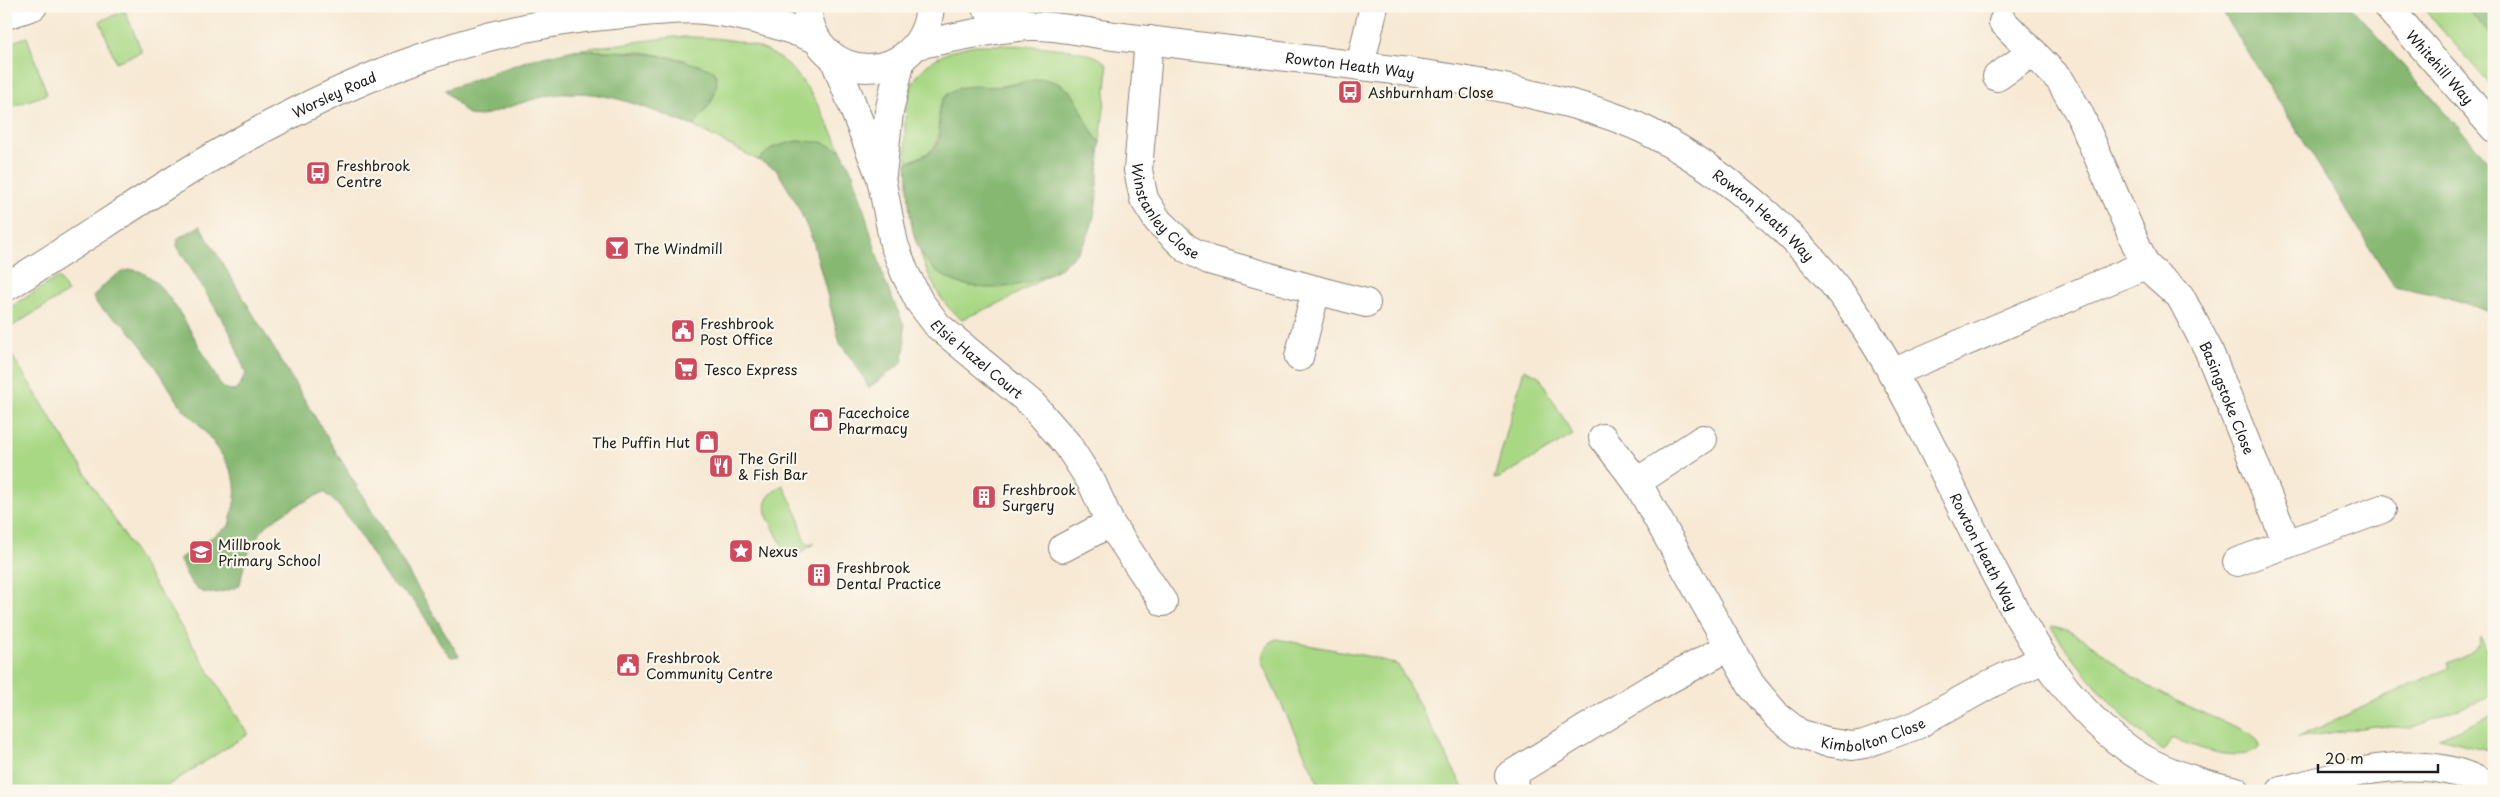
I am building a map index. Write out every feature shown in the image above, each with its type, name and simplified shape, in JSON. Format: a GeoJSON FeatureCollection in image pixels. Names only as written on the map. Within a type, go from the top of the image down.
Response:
{"type":"FeatureCollection","features":[{"type":"Feature","properties":{"kind":"street"},"geometry":{"type":"LineString","coordinates":[[6,15],[33,6]]}},
{"type":"Feature","properties":{"kind":"street"},"geometry":{"type":"LineString","coordinates":[[807,6],[810,26],[825,48]]}},
{"type":"Feature","properties":{"kind":"street"},"geometry":{"type":"LineString","coordinates":[[909,52],[927,27],[930,6]]}},
{"type":"Feature","properties":{"kind":"street","name":"Rowton Heath Way"},"geometry":{"type":"LineString","coordinates":[[985,6],[1033,26],[1450,78],[1564,101],[1622,120],[1678,148],[1750,201],[1794,243],[1841,295],[1866,328],[1892,373],[2010,602],[2044,659],[2063,686],[2113,737],[2143,759],[2192,780],[2236,791]]}},
{"type":"Feature","properties":{"kind":"street"},"geometry":{"type":"LineString","coordinates":[[1360,66],[1374,6]]}},
{"type":"Feature","properties":{"kind":"street","name":"Whitehill Way"},"geometry":{"type":"LineString","coordinates":[[2387,6],[2494,128]]}},
{"type":"Feature","properties":{"kind":"street","name":"Worsley Road"},"geometry":{"type":"LineString","coordinates":[[6,287],[155,192],[241,141],[361,81],[423,56],[504,32],[556,21],[707,8],[786,27],[825,48],[852,66],[872,68],[892,64],[909,52]]}},
{"type":"Feature","properties":{"kind":"street","name":"Basingstoke Close"},"geometry":{"type":"LineString","coordinates":[[2003,22],[2060,80],[2079,113],[2145,266],[2180,296],[2208,349],[2287,544]]}},
{"type":"Feature","properties":{"kind":"street","name":"Rowton Heath Way"},"geometry":{"type":"LineString","coordinates":[[909,52],[1033,26]]}},
{"type":"Feature","properties":{"kind":"street","name":"Winstanley Close"},"geometry":{"type":"LineString","coordinates":[[1149,40],[1138,170],[1144,198],[1148,206],[1173,236],[1186,248],[1209,260],[1366,303]]}},
{"type":"Feature","properties":{"kind":"street","name":"Elsie Hazel Court"},"geometry":{"type":"LineString","coordinates":[[825,48],[881,178],[894,244],[905,273],[920,301],[938,326],[1032,404],[1061,437],[1092,483],[1110,523],[1163,602]]}},
{"type":"Feature","properties":{"kind":"street","name":"Elsie Hazel Court"},"geometry":{"type":"LineString","coordinates":[[881,178],[889,112],[909,52]]}},
{"type":"Feature","properties":{"kind":"street"},"geometry":{"type":"LineString","coordinates":[[1997,77],[2033,52]]}},
{"type":"Feature","properties":{"kind":"street"},"geometry":{"type":"LineString","coordinates":[[1892,373],[2145,266]]}},
{"type":"Feature","properties":{"kind":"street"},"geometry":{"type":"LineString","coordinates":[[1298,357],[1316,290]]}},
{"type":"Feature","properties":{"kind":"street","name":"Kimbolton Close"},"geometry":{"type":"LineString","coordinates":[[1603,438],[1637,482],[1752,685],[1777,716],[1799,733],[1811,739],[1852,746],[1881,739],[1917,725],[1992,683],[2044,659]]}},
{"type":"Feature","properties":{"kind":"street"},"geometry":{"type":"LineString","coordinates":[[1637,482],[1703,439]]}},
{"type":"Feature","properties":{"kind":"street"},"geometry":{"type":"LineString","coordinates":[[2237,562],[2382,509]]}},
{"type":"Feature","properties":{"kind":"street"},"geometry":{"type":"LineString","coordinates":[[1063,548],[1110,523]]}},
{"type":"Feature","properties":{"kind":"street"},"geometry":{"type":"LineString","coordinates":[[1516,791],[1509,776],[1647,691],[1729,647]]}},
{"type":"Feature","properties":{"kind":"street"},"geometry":{"type":"LineString","coordinates":[[2281,791],[2344,775],[2408,767],[2449,770],[2469,776],[2494,790]]}},
{"type":"Feature","properties":{"kind":"green space"},"geometry":{"type":"Polygon","coordinates":[[[2219,6],[2350,6],[2494,167],[2494,315],[2458,301],[2394,286],[2219,6]]]}},
{"type":"Feature","properties":{"kind":"green space"},"geometry":{"type":"Polygon","coordinates":[[[2421,6],[2465,6],[2494,39],[2494,89],[2421,6]]]}},
{"type":"Feature","properties":{"kind":"green space"},"geometry":{"type":"Polygon","coordinates":[[[2465,6],[2494,6],[2494,39],[2465,6]]]}},
{"type":"Feature","properties":{"kind":"green space"},"geometry":{"type":"Polygon","coordinates":[[[125,11],[142,52],[116,62],[100,21],[125,11]]]}},
{"type":"Feature","properties":{"kind":"green space"},"geometry":{"type":"Polygon","coordinates":[[[27,37],[47,94],[6,109],[6,44],[27,37]]]}},
{"type":"Feature","properties":{"kind":"green space"},"geometry":{"type":"Polygon","coordinates":[[[673,37],[738,41],[761,48],[780,59],[796,74],[811,94],[841,150],[821,142],[774,147],[758,160],[693,126],[712,101],[686,60],[642,52],[574,50],[673,37]]]}},
{"type":"Feature","properties":{"kind":"green space"},"geometry":{"type":"Polygon","coordinates":[[[975,45],[1046,47],[1086,53],[1100,59],[1107,66],[1107,71],[1100,143],[1087,125],[1071,91],[1043,79],[996,87],[938,123],[938,140],[932,149],[907,163],[905,120],[907,101],[912,85],[921,72],[934,60],[951,51],[975,45]]]}},
{"type":"Feature","properties":{"kind":"green space"},"geometry":{"type":"Polygon","coordinates":[[[574,50],[645,54],[696,64],[714,71],[717,86],[708,107],[693,126],[644,107],[611,97],[576,93],[539,98],[481,116],[468,115],[445,90],[529,60],[574,50]]]}},
{"type":"Feature","properties":{"kind":"green space"},"geometry":{"type":"Polygon","coordinates":[[[1043,79],[1056,82],[1073,95],[1100,143],[1096,205],[1086,240],[1073,257],[1054,271],[1032,281],[1009,287],[984,288],[961,284],[941,274],[925,259],[919,249],[910,213],[907,163],[928,154],[937,145],[940,133],[940,107],[943,100],[954,90],[968,87],[998,87],[1043,79]]]}},
{"type":"Feature","properties":{"kind":"green space"},"geometry":{"type":"Polygon","coordinates":[[[796,141],[821,142],[841,150],[854,176],[885,282],[904,325],[905,346],[902,363],[868,388],[864,377],[840,343],[813,241],[796,202],[776,169],[758,160],[774,147],[796,141]]]}},
{"type":"Feature","properties":{"kind":"green space"},"geometry":{"type":"Polygon","coordinates":[[[200,226],[459,656],[451,657],[445,650],[413,600],[389,581],[343,511],[324,492],[291,509],[267,526],[250,549],[240,585],[229,590],[212,593],[198,590],[190,580],[179,559],[229,526],[235,495],[235,484],[230,468],[219,450],[200,426],[182,408],[140,344],[124,325],[95,302],[93,297],[109,280],[124,271],[130,270],[143,273],[157,283],[170,299],[223,388],[236,391],[246,374],[230,332],[177,246],[178,238],[200,226]]]}},
{"type":"Feature","properties":{"kind":"green space"},"geometry":{"type":"Polygon","coordinates":[[[920,251],[934,268],[950,279],[968,286],[988,288],[1028,281],[1065,265],[1005,301],[962,319],[948,307],[936,289],[920,251]]]}},
{"type":"Feature","properties":{"kind":"green space"},"geometry":{"type":"Polygon","coordinates":[[[58,277],[68,292],[6,330],[6,310],[58,277]]]}},
{"type":"Feature","properties":{"kind":"green space"},"geometry":{"type":"Polygon","coordinates":[[[8,349],[248,734],[159,791],[6,791],[6,350],[8,349]]]}},
{"type":"Feature","properties":{"kind":"green space"},"geometry":{"type":"Polygon","coordinates":[[[1524,369],[1539,376],[1573,435],[1499,478],[1494,479],[1524,369]]]}},
{"type":"Feature","properties":{"kind":"green space"},"geometry":{"type":"Polygon","coordinates":[[[783,485],[798,516],[805,542],[809,545],[815,543],[790,560],[766,514],[765,508],[769,496],[783,485]]]}},
{"type":"Feature","properties":{"kind":"green space"},"geometry":{"type":"Polygon","coordinates":[[[2053,626],[2086,641],[2135,678],[2162,694],[2250,733],[2259,742],[2259,748],[2251,753],[2229,754],[2204,749],[2172,738],[2163,751],[2130,723],[2102,694],[2051,627],[2053,626]]]}},
{"type":"Feature","properties":{"kind":"green space"},"geometry":{"type":"Polygon","coordinates":[[[2481,637],[2494,669],[2494,692],[2487,698],[2411,728],[2375,726],[2297,738],[2449,667],[2447,663],[2473,651],[2481,637]]]}},
{"type":"Feature","properties":{"kind":"green space"},"geometry":{"type":"Polygon","coordinates":[[[1276,639],[1372,657],[1398,665],[1465,791],[1322,791],[1262,663],[1265,648],[1276,639]]]}},
{"type":"Feature","properties":{"kind":"green space"},"geometry":{"type":"Polygon","coordinates":[[[2494,714],[2494,754],[2484,749],[2439,738],[2494,714]]]}},
{"type":"Feature","properties":{"kind":"place","name":"Ashburnham Close"},"geometry":{"type":"Point","coordinates":[1350,92]}},
{"type":"Feature","properties":{"kind":"place","name":"Freshbrook Centre"},"geometry":{"type":"Point","coordinates":[318,173]}},
{"type":"Feature","properties":{"kind":"place","name":"The Windmill"},"geometry":{"type":"Point","coordinates":[617,248]}},
{"type":"Feature","properties":{"kind":"place","name":"Freshbrook Post Office"},"geometry":{"type":"Point","coordinates":[683,331]}},
{"type":"Feature","properties":{"kind":"place","name":"Tesco Express"},"geometry":{"type":"Point","coordinates":[686,369]}},
{"type":"Feature","properties":{"kind":"place","name":"Facechoice Pharmacy"},"geometry":{"type":"Point","coordinates":[821,420]}},
{"type":"Feature","properties":{"kind":"place","name":"The Puffin Hut"},"geometry":{"type":"Point","coordinates":[707,442]}},
{"type":"Feature","properties":{"kind":"place","name":"The Grill & Fish Bar"},"geometry":{"type":"Point","coordinates":[721,466]}},
{"type":"Feature","properties":{"kind":"place","name":"Freshbrook Surgery"},"geometry":{"type":"Point","coordinates":[984,497]}},
{"type":"Feature","properties":{"kind":"place","name":"Nexus"},"geometry":{"type":"Point","coordinates":[741,551]}},
{"type":"Feature","properties":{"kind":"place","name":"Millbrook Primary School"},"geometry":{"type":"Point","coordinates":[201,552]}},
{"type":"Feature","properties":{"kind":"place","name":"Freshbrook Dental Practice"},"geometry":{"type":"Point","coordinates":[819,575]}},
{"type":"Feature","properties":{"kind":"place","name":"Freshbrook Community Centre"},"geometry":{"type":"Point","coordinates":[628,665]}}]}
